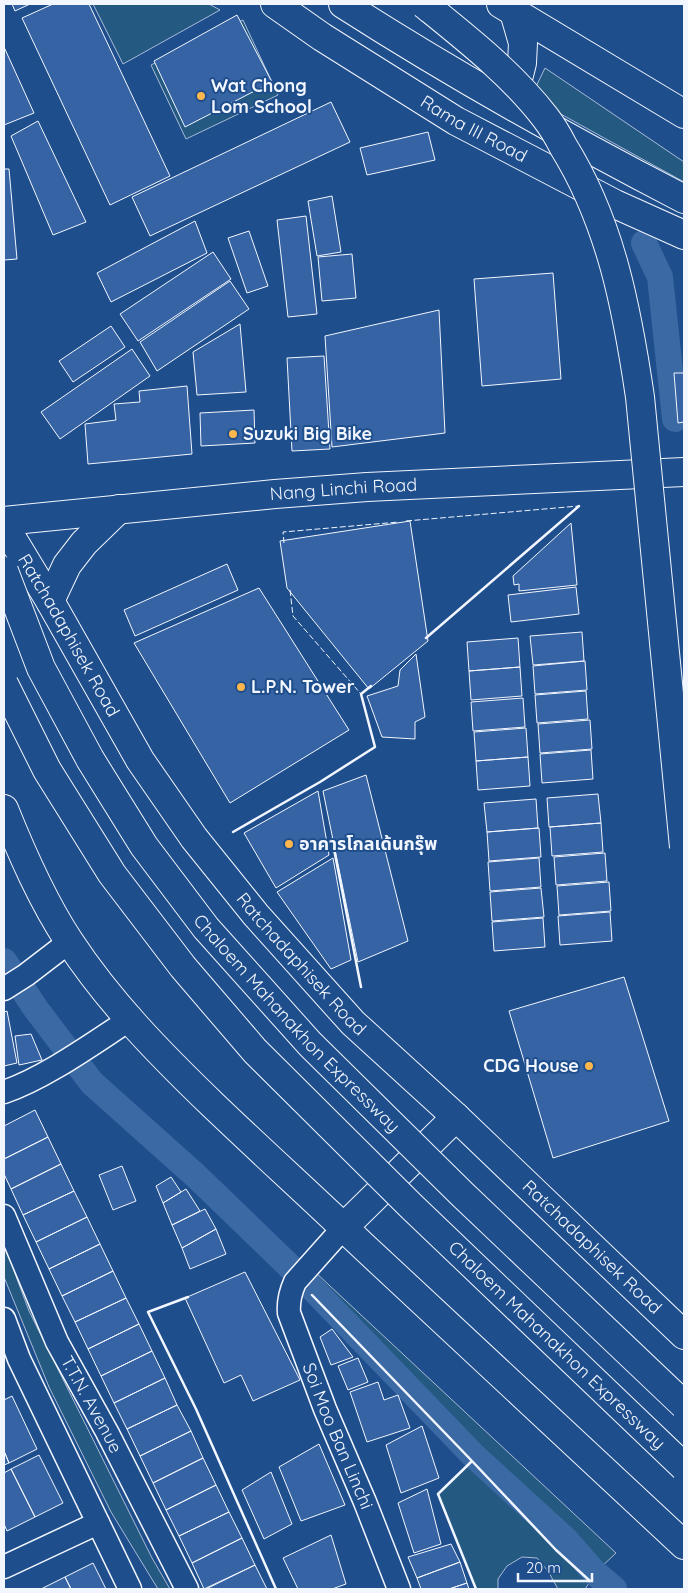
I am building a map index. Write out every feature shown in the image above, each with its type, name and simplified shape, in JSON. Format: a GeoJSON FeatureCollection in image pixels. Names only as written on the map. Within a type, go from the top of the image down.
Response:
{"type":"FeatureCollection","features":[{"type":"Feature","properties":{"kind":"main road","name":"Rama III Road"},"geometry":{"type":"LineString","coordinates":[[275,4],[322,37],[456,120],[615,204],[684,235]]}},
{"type":"Feature","properties":{"kind":"main road","name":"Rama III Road"},"geometry":{"type":"LineString","coordinates":[[343,4],[489,94],[684,199]]}},
{"type":"Feature","properties":{"kind":"main road"},"geometry":{"type":"LineString","coordinates":[[424,4],[466,38],[508,76],[546,117],[578,170],[599,218],[618,278],[631,331],[640,397],[684,847]]}},
{"type":"Feature","properties":{"kind":"main road"},"geometry":{"type":"LineString","coordinates":[[489,94],[513,84],[519,75],[522,63],[523,43],[508,8]]}},
{"type":"Feature","properties":{"kind":"main road"},"geometry":{"type":"LineString","coordinates":[[508,8],[684,114]]}},
{"type":"Feature","properties":{"kind":"main road","name":"Nang Linchi Road"},"geometry":{"type":"LineString","coordinates":[[4,523],[119,509],[367,487],[684,472]]}},
{"type":"Feature","properties":{"kind":"main road"},"geometry":{"type":"LineString","coordinates":[[50,601],[67,564],[84,543],[119,509]]}},
{"type":"Feature","properties":{"kind":"main road","name":"Ratchadaphisek Road"},"geometry":{"type":"LineString","coordinates":[[4,523],[140,760],[194,838],[256,915],[353,1023],[456,1117],[684,1336]]}},
{"type":"Feature","properties":{"kind":"main road","name":"Chaloem Mahanakhon Expressway"},"geometry":{"type":"LineString","coordinates":[[4,571],[41,668],[90,759],[144,846],[206,928],[317,1051],[462,1194],[684,1405]]}},
{"type":"Feature","properties":{"kind":"main road","name":"Chaloem Mahanakhon Expressway"},"geometry":{"type":"LineString","coordinates":[[4,684],[47,770],[112,874],[183,967],[255,1051],[411,1206],[684,1468]]}},
{"type":"Feature","properties":{"kind":"main road"},"geometry":{"type":"LineString","coordinates":[[4,809],[18,845],[48,906],[69,942],[129,1020],[177,1070],[684,1546]]}},
{"type":"Feature","properties":{"kind":"main road"},"geometry":{"type":"LineString","coordinates":[[344,1227],[456,1117]]}},
{"type":"Feature","properties":{"kind":"street"},"geometry":{"type":"LineString","coordinates":[[4,989],[26,976],[69,942]]}},
{"type":"Feature","properties":{"kind":"street"},"geometry":{"type":"LineString","coordinates":[[4,1092],[18,1087],[63,1062],[129,1020]]}},
{"type":"Feature","properties":{"kind":"street","name":"T.T.N. Avenue"},"geometry":{"type":"LineString","coordinates":[[4,1216],[57,1342],[107,1432],[187,1589]]}},
{"type":"Feature","properties":{"kind":"street","name":"Soi Moo Ban Linchi"},"geometry":{"type":"LineString","coordinates":[[344,1227],[301,1274],[290,1292],[288,1302],[289,1313],[292,1326],[325,1409],[399,1589]]}},
{"type":"Feature","properties":{"kind":"street"},"geometry":{"type":"LineString","coordinates":[[4,1319],[12,1363],[98,1523],[130,1589]]}},
{"type":"Feature","properties":{"kind":"street"},"geometry":{"type":"LineString","coordinates":[[4,1567],[98,1523]]}},
{"type":"Feature","properties":{"kind":"shaded area"},"geometry":{"type":"Polygon","coordinates":[[[93,4],[209,4],[220,10],[123,64],[93,4]]]}},
{"type":"Feature","properties":{"kind":"shaded area"},"geometry":{"type":"Polygon","coordinates":[[[243,20],[278,95],[186,139],[151,65],[243,20]]]}},
{"type":"Feature","properties":{"kind":"shaded area"},"geometry":{"type":"Polygon","coordinates":[[[545,68],[684,162],[684,182],[539,102],[532,95],[545,68]]]}},
{"type":"Feature","properties":{"kind":"shaded area"},"geometry":{"type":"Polygon","coordinates":[[[4,1244],[29,1311],[152,1558],[170,1589],[158,1589],[111,1512],[49,1387],[4,1277],[4,1244]]]}},
{"type":"Feature","properties":{"kind":"shaded area"},"geometry":{"type":"Polygon","coordinates":[[[314,1271],[616,1553],[598,1570],[585,1589],[558,1589],[548,1571],[537,1558],[522,1557],[507,1566],[498,1579],[498,1589],[476,1589],[438,1494],[472,1461],[302,1287],[314,1271]]]}},
{"type":"Feature","properties":{"kind":"building"},"geometry":{"type":"Polygon","coordinates":[[[12,4],[30,4],[15,11],[12,4]]]}},
{"type":"Feature","properties":{"kind":"building"},"geometry":{"type":"Polygon","coordinates":[[[53,4],[89,4],[170,176],[110,205],[22,18],[53,4]]]}},
{"type":"Feature","properties":{"kind":"building"},"geometry":{"type":"Polygon","coordinates":[[[237,15],[272,82],[185,127],[154,61],[237,15]]]}},
{"type":"Feature","properties":{"kind":"building"},"geometry":{"type":"Polygon","coordinates":[[[4,47],[34,113],[4,125],[4,47]]]}},
{"type":"Feature","properties":{"kind":"building"},"geometry":{"type":"Polygon","coordinates":[[[331,102],[350,142],[150,236],[132,197],[331,102]]]}},
{"type":"Feature","properties":{"kind":"building"},"geometry":{"type":"Polygon","coordinates":[[[38,121],[86,222],[53,235],[11,136],[38,121]]]}},
{"type":"Feature","properties":{"kind":"building"},"geometry":{"type":"Polygon","coordinates":[[[428,132],[435,160],[367,175],[360,148],[428,132]]]}},
{"type":"Feature","properties":{"kind":"building"},"geometry":{"type":"Polygon","coordinates":[[[4,169],[9,169],[17,259],[4,260],[4,169]]]}},
{"type":"Feature","properties":{"kind":"building"},"geometry":{"type":"Polygon","coordinates":[[[332,196],[341,252],[317,256],[308,201],[332,196]]]}},
{"type":"Feature","properties":{"kind":"building"},"geometry":{"type":"Polygon","coordinates":[[[306,216],[317,314],[288,317],[277,220],[306,216]]]}},
{"type":"Feature","properties":{"kind":"building"},"geometry":{"type":"Polygon","coordinates":[[[195,221],[207,253],[111,302],[97,273],[195,221]]]}},
{"type":"Feature","properties":{"kind":"building"},"geometry":{"type":"Polygon","coordinates":[[[249,231],[268,286],[247,293],[228,238],[249,231]]]}},
{"type":"Feature","properties":{"kind":"building"},"geometry":{"type":"Polygon","coordinates":[[[213,252],[231,279],[138,341],[120,314],[213,252]]]}},
{"type":"Feature","properties":{"kind":"building"},"geometry":{"type":"Polygon","coordinates":[[[352,254],[356,298],[322,301],[318,257],[352,254]]]}},
{"type":"Feature","properties":{"kind":"building"},"geometry":{"type":"Polygon","coordinates":[[[553,273],[561,379],[482,386],[474,279],[553,273]]]}},
{"type":"Feature","properties":{"kind":"building"},"geometry":{"type":"Polygon","coordinates":[[[230,281],[249,309],[157,371],[140,342],[230,281]]]}},
{"type":"Feature","properties":{"kind":"building"},"geometry":{"type":"Polygon","coordinates":[[[439,310],[445,433],[332,447],[325,336],[439,310]]]}},
{"type":"Feature","properties":{"kind":"building"},"geometry":{"type":"Polygon","coordinates":[[[240,324],[246,392],[197,395],[193,352],[240,324]]]}},
{"type":"Feature","properties":{"kind":"building"},"geometry":{"type":"Polygon","coordinates":[[[111,326],[125,347],[73,382],[59,361],[111,326]]]}},
{"type":"Feature","properties":{"kind":"building"},"geometry":{"type":"Polygon","coordinates":[[[132,349],[150,376],[60,439],[41,412],[132,349]]]}},
{"type":"Feature","properties":{"kind":"building"},"geometry":{"type":"Polygon","coordinates":[[[324,356],[330,449],[292,451],[287,358],[324,356]]]}},
{"type":"Feature","properties":{"kind":"building"},"geometry":{"type":"Polygon","coordinates":[[[674,373],[684,373],[684,422],[678,423],[674,373]]]}},
{"type":"Feature","properties":{"kind":"building"},"geometry":{"type":"Polygon","coordinates":[[[187,386],[192,454],[88,464],[85,424],[116,420],[114,404],[140,402],[139,391],[187,386]]]}},
{"type":"Feature","properties":{"kind":"building"},"geometry":{"type":"Polygon","coordinates":[[[254,410],[255,443],[201,446],[200,413],[254,410]]]}},
{"type":"Feature","properties":{"kind":"building"},"geometry":{"type":"Polygon","coordinates":[[[410,521],[428,641],[369,689],[287,588],[280,541],[410,521]]]}},
{"type":"Feature","properties":{"kind":"building"},"geometry":{"type":"Polygon","coordinates":[[[571,523],[577,585],[519,591],[519,584],[514,585],[513,576],[571,523]]]}},
{"type":"Feature","properties":{"kind":"building"},"geometry":{"type":"Polygon","coordinates":[[[227,564],[238,590],[135,636],[124,610],[227,564]]]}},
{"type":"Feature","properties":{"kind":"building"},"geometry":{"type":"Polygon","coordinates":[[[576,587],[579,614],[511,622],[508,595],[576,587]]]}},
{"type":"Feature","properties":{"kind":"building","name":"L.P.N. Tower"},"geometry":{"type":"Polygon","coordinates":[[[259,588],[349,730],[230,803],[134,643],[259,588]]]}},
{"type":"Feature","properties":{"kind":"building"},"geometry":{"type":"Polygon","coordinates":[[[582,632],[584,661],[533,665],[530,636],[582,632]]]}},
{"type":"Feature","properties":{"kind":"building"},"geometry":{"type":"Polygon","coordinates":[[[518,638],[520,667],[469,671],[467,642],[518,638]]]}},
{"type":"Feature","properties":{"kind":"building"},"geometry":{"type":"Polygon","coordinates":[[[416,654],[425,717],[415,722],[415,739],[382,737],[367,696],[398,686],[400,670],[416,654]]]}},
{"type":"Feature","properties":{"kind":"building"},"geometry":{"type":"Polygon","coordinates":[[[585,661],[587,690],[535,694],[533,666],[585,661]]]}},
{"type":"Feature","properties":{"kind":"building"},"geometry":{"type":"Polygon","coordinates":[[[520,667],[522,696],[471,700],[469,671],[520,667]]]}},
{"type":"Feature","properties":{"kind":"building"},"geometry":{"type":"Polygon","coordinates":[[[586,691],[588,719],[537,723],[535,695],[586,691]]]}},
{"type":"Feature","properties":{"kind":"building"},"geometry":{"type":"Polygon","coordinates":[[[523,698],[525,727],[473,731],[471,702],[523,698]]]}},
{"type":"Feature","properties":{"kind":"building"},"geometry":{"type":"Polygon","coordinates":[[[590,720],[592,749],[540,753],[538,724],[590,720]]]}},
{"type":"Feature","properties":{"kind":"building"},"geometry":{"type":"Polygon","coordinates":[[[526,728],[528,757],[476,761],[474,732],[526,728]]]}},
{"type":"Feature","properties":{"kind":"building"},"geometry":{"type":"Polygon","coordinates":[[[591,750],[593,779],[542,783],[540,754],[591,750]]]}},
{"type":"Feature","properties":{"kind":"building"},"geometry":{"type":"Polygon","coordinates":[[[528,757],[530,786],[478,790],[476,761],[528,757]]]}},
{"type":"Feature","properties":{"kind":"building"},"geometry":{"type":"Polygon","coordinates":[[[366,775],[408,941],[358,962],[323,791],[366,775]]]}},
{"type":"Feature","properties":{"kind":"building","name":"อาคารโกลเด้นกรุ๊พ"},"geometry":{"type":"Polygon","coordinates":[[[318,791],[329,855],[276,888],[244,833],[318,791]]]}},
{"type":"Feature","properties":{"kind":"building"},"geometry":{"type":"Polygon","coordinates":[[[598,794],[601,823],[549,827],[547,798],[598,794]]]}},
{"type":"Feature","properties":{"kind":"building"},"geometry":{"type":"Polygon","coordinates":[[[536,799],[538,828],[487,832],[484,803],[536,799]]]}},
{"type":"Feature","properties":{"kind":"building"},"geometry":{"type":"Polygon","coordinates":[[[601,823],[603,852],[552,856],[550,827],[601,823]]]}},
{"type":"Feature","properties":{"kind":"building"},"geometry":{"type":"Polygon","coordinates":[[[539,828],[541,857],[489,861],[487,832],[539,828]]]}},
{"type":"Feature","properties":{"kind":"building"},"geometry":{"type":"Polygon","coordinates":[[[605,853],[607,881],[556,885],[554,857],[605,853]]]}},
{"type":"Feature","properties":{"kind":"building"},"geometry":{"type":"Polygon","coordinates":[[[333,858],[351,960],[331,969],[277,892],[333,858]]]}},
{"type":"Feature","properties":{"kind":"building"},"geometry":{"type":"Polygon","coordinates":[[[539,858],[541,887],[490,891],[488,862],[539,858]]]}},
{"type":"Feature","properties":{"kind":"building"},"geometry":{"type":"Polygon","coordinates":[[[609,882],[611,911],[559,915],[557,886],[609,882]]]}},
{"type":"Feature","properties":{"kind":"building"},"geometry":{"type":"Polygon","coordinates":[[[541,888],[544,917],[492,921],[490,892],[541,888]]]}},
{"type":"Feature","properties":{"kind":"building"},"geometry":{"type":"Polygon","coordinates":[[[610,912],[612,941],[560,945],[558,916],[610,912]]]}},
{"type":"Feature","properties":{"kind":"building"},"geometry":{"type":"Polygon","coordinates":[[[543,918],[545,947],[494,951],[492,922],[543,918]]]}},
{"type":"Feature","properties":{"kind":"building","name":"CDG House"},"geometry":{"type":"Polygon","coordinates":[[[624,977],[669,1121],[553,1158],[509,1011],[624,977]]]}},
{"type":"Feature","properties":{"kind":"building"},"geometry":{"type":"Polygon","coordinates":[[[7,1011],[17,1063],[4,1066],[4,1012],[7,1011]]]}},
{"type":"Feature","properties":{"kind":"building"},"geometry":{"type":"Polygon","coordinates":[[[31,1034],[42,1060],[19,1065],[15,1036],[31,1034]]]}},
{"type":"Feature","properties":{"kind":"building"},"geometry":{"type":"Polygon","coordinates":[[[35,1110],[48,1137],[4,1159],[4,1126],[35,1110]]]}},
{"type":"Feature","properties":{"kind":"building"},"geometry":{"type":"Polygon","coordinates":[[[48,1137],[61,1164],[11,1189],[4,1174],[4,1159],[48,1137]]]}},
{"type":"Feature","properties":{"kind":"building"},"geometry":{"type":"Polygon","coordinates":[[[61,1164],[74,1191],[23,1215],[11,1189],[61,1164]]]}},
{"type":"Feature","properties":{"kind":"building"},"geometry":{"type":"Polygon","coordinates":[[[122,1166],[136,1201],[113,1210],[99,1175],[122,1166]]]}},
{"type":"Feature","properties":{"kind":"building"},"geometry":{"type":"Polygon","coordinates":[[[171,1177],[181,1192],[163,1203],[156,1186],[171,1177]]]}},
{"type":"Feature","properties":{"kind":"building"},"geometry":{"type":"Polygon","coordinates":[[[186,1189],[200,1211],[172,1225],[163,1203],[186,1189]]]}},
{"type":"Feature","properties":{"kind":"building"},"geometry":{"type":"Polygon","coordinates":[[[74,1191],[87,1217],[36,1242],[23,1215],[74,1191]]]}},
{"type":"Feature","properties":{"kind":"building"},"geometry":{"type":"Polygon","coordinates":[[[205,1209],[216,1229],[182,1248],[172,1225],[205,1209]]]}},
{"type":"Feature","properties":{"kind":"building"},"geometry":{"type":"Polygon","coordinates":[[[87,1217],[100,1244],[49,1269],[36,1242],[87,1217]]]}},
{"type":"Feature","properties":{"kind":"building"},"geometry":{"type":"Polygon","coordinates":[[[216,1229],[226,1254],[190,1269],[182,1248],[216,1229]]]}},
{"type":"Feature","properties":{"kind":"building"},"geometry":{"type":"Polygon","coordinates":[[[100,1244],[113,1271],[62,1296],[49,1269],[100,1244]]]}},
{"type":"Feature","properties":{"kind":"building"},"geometry":{"type":"Polygon","coordinates":[[[113,1271],[126,1298],[75,1322],[62,1296],[113,1271]]]}},
{"type":"Feature","properties":{"kind":"building"},"geometry":{"type":"Polygon","coordinates":[[[245,1272],[300,1380],[253,1401],[241,1375],[224,1383],[185,1298],[245,1272]]]}},
{"type":"Feature","properties":{"kind":"building"},"geometry":{"type":"Polygon","coordinates":[[[126,1298],[139,1324],[88,1349],[75,1322],[126,1298]]]}},
{"type":"Feature","properties":{"kind":"building"},"geometry":{"type":"Polygon","coordinates":[[[139,1324],[152,1351],[101,1376],[88,1349],[139,1324]]]}},
{"type":"Feature","properties":{"kind":"building"},"geometry":{"type":"Polygon","coordinates":[[[332,1329],[353,1357],[331,1365],[320,1337],[332,1329]]]}},
{"type":"Feature","properties":{"kind":"building"},"geometry":{"type":"Polygon","coordinates":[[[152,1351],[165,1378],[114,1403],[101,1376],[152,1351]]]}},
{"type":"Feature","properties":{"kind":"building"},"geometry":{"type":"Polygon","coordinates":[[[358,1358],[368,1382],[348,1390],[338,1366],[358,1358]]]}},
{"type":"Feature","properties":{"kind":"building"},"geometry":{"type":"Polygon","coordinates":[[[165,1378],[177,1405],[127,1429],[114,1403],[165,1378]]]}},
{"type":"Feature","properties":{"kind":"building"},"geometry":{"type":"Polygon","coordinates":[[[378,1382],[384,1400],[398,1395],[410,1428],[367,1442],[350,1392],[378,1382]]]}},
{"type":"Feature","properties":{"kind":"building"},"geometry":{"type":"Polygon","coordinates":[[[12,1396],[37,1449],[9,1463],[4,1451],[4,1400],[12,1396]]]}},
{"type":"Feature","properties":{"kind":"building"},"geometry":{"type":"Polygon","coordinates":[[[177,1405],[191,1431],[140,1456],[127,1429],[177,1405]]]}},
{"type":"Feature","properties":{"kind":"building"},"geometry":{"type":"Polygon","coordinates":[[[422,1426],[439,1478],[401,1493],[386,1445],[422,1426]]]}},
{"type":"Feature","properties":{"kind":"building"},"geometry":{"type":"Polygon","coordinates":[[[191,1431],[203,1458],[153,1483],[140,1456],[191,1431]]]}},
{"type":"Feature","properties":{"kind":"building"},"geometry":{"type":"Polygon","coordinates":[[[319,1444],[345,1505],[301,1521],[279,1467],[319,1444]]]}},
{"type":"Feature","properties":{"kind":"building"},"geometry":{"type":"Polygon","coordinates":[[[4,1451],[9,1463],[4,1465],[4,1451]]]}},
{"type":"Feature","properties":{"kind":"building"},"geometry":{"type":"Polygon","coordinates":[[[39,1455],[63,1503],[35,1517],[11,1469],[39,1455]]]}},
{"type":"Feature","properties":{"kind":"building"},"geometry":{"type":"Polygon","coordinates":[[[203,1458],[216,1485],[166,1510],[153,1483],[203,1458]]]}},
{"type":"Feature","properties":{"kind":"building"},"geometry":{"type":"Polygon","coordinates":[[[11,1469],[35,1517],[7,1531],[4,1524],[4,1473],[11,1469]]]}},
{"type":"Feature","properties":{"kind":"building"},"geometry":{"type":"Polygon","coordinates":[[[271,1472],[292,1524],[264,1539],[242,1490],[271,1472]]]}},
{"type":"Feature","properties":{"kind":"building"},"geometry":{"type":"Polygon","coordinates":[[[216,1485],[229,1512],[179,1536],[166,1510],[216,1485]]]}},
{"type":"Feature","properties":{"kind":"building"},"geometry":{"type":"Polygon","coordinates":[[[427,1489],[441,1544],[414,1553],[398,1503],[427,1489]]]}},
{"type":"Feature","properties":{"kind":"building"},"geometry":{"type":"Polygon","coordinates":[[[229,1512],[242,1538],[192,1563],[179,1536],[229,1512]]]}},
{"type":"Feature","properties":{"kind":"building"},"geometry":{"type":"Polygon","coordinates":[[[331,1535],[346,1584],[332,1589],[298,1589],[283,1558],[331,1535]]]}},
{"type":"Feature","properties":{"kind":"building"},"geometry":{"type":"Polygon","coordinates":[[[242,1538],[255,1565],[204,1589],[192,1563],[242,1538]]]}},
{"type":"Feature","properties":{"kind":"building"},"geometry":{"type":"Polygon","coordinates":[[[451,1544],[460,1562],[417,1578],[408,1557],[451,1544]]]}},
{"type":"Feature","properties":{"kind":"building"},"geometry":{"type":"Polygon","coordinates":[[[460,1562],[467,1583],[449,1589],[421,1589],[417,1578],[460,1562]]]}},
{"type":"Feature","properties":{"kind":"building"},"geometry":{"type":"Polygon","coordinates":[[[93,1563],[106,1589],[71,1589],[65,1577],[93,1563]]]}},
{"type":"Feature","properties":{"kind":"building"},"geometry":{"type":"Polygon","coordinates":[[[255,1565],[267,1589],[206,1589],[255,1565]]]}},
{"type":"Feature","properties":{"kind":"building"},"geometry":{"type":"Polygon","coordinates":[[[65,1577],[71,1589],[41,1589],[65,1577]]]}},
{"type":"Feature","properties":{"kind":"building"},"geometry":{"type":"Polygon","coordinates":[[[467,1583],[469,1589],[449,1589],[467,1583]]]}},
{"type":"Feature","properties":{"kind":"waterway"},"geometry":{"type":"LineString","coordinates":[[644,243],[660,277],[675,419]]}},
{"type":"Feature","properties":{"kind":"waterway"},"geometry":{"type":"LineString","coordinates":[[4,961],[36,1009],[92,1083],[195,1175],[314,1290],[473,1455],[566,1540],[594,1572],[614,1589]]}},
{"type":"Feature","properties":{"kind":"fence"},"geometry":{"type":"LineString","coordinates":[[406,521],[579,506]]}},
{"type":"Feature","properties":{"kind":"fence"},"geometry":{"type":"LineString","coordinates":[[284,543],[283,532],[399,522]]}},
{"type":"Feature","properties":{"kind":"fence"},"geometry":{"type":"LineString","coordinates":[[290,590],[293,616],[361,694]]}},
{"type":"Feature","properties":{"kind":"wall"},"geometry":{"type":"LineString","coordinates":[[426,638],[579,506]]}},
{"type":"Feature","properties":{"kind":"wall"},"geometry":{"type":"LineString","coordinates":[[233,832],[320,782],[375,747],[361,694],[371,686]]}},
{"type":"Feature","properties":{"kind":"wall"},"geometry":{"type":"LineString","coordinates":[[332,839],[361,987]]}},
{"type":"Feature","properties":{"kind":"wall"},"geometry":{"type":"LineString","coordinates":[[312,1295],[472,1461],[438,1494],[476,1589]]}},
{"type":"Feature","properties":{"kind":"wall"},"geometry":{"type":"LineString","coordinates":[[188,1297],[148,1312],[196,1409],[276,1589]]}},
{"type":"Feature","properties":{"kind":"wall"},"geometry":{"type":"LineString","coordinates":[[472,1461],[556,1550],[590,1581]]}},
{"type":"Feature","properties":{"kind":"place","name":"Wat Chong Lom School"},"geometry":{"type":"Point","coordinates":[201,96]}},
{"type":"Feature","properties":{"kind":"place","name":"Suzuki Big Bike"},"geometry":{"type":"Point","coordinates":[233,434]}},
{"type":"Feature","properties":{"kind":"place","name":"L.P.N. Tower"},"geometry":{"type":"Point","coordinates":[241,687]}},
{"type":"Feature","properties":{"kind":"place","name":"อาคารโกลเด้นกรุ๊พ"},"geometry":{"type":"Point","coordinates":[289,844]}},
{"type":"Feature","properties":{"kind":"place","name":"CDG House"},"geometry":{"type":"Point","coordinates":[589,1066]}}]}
